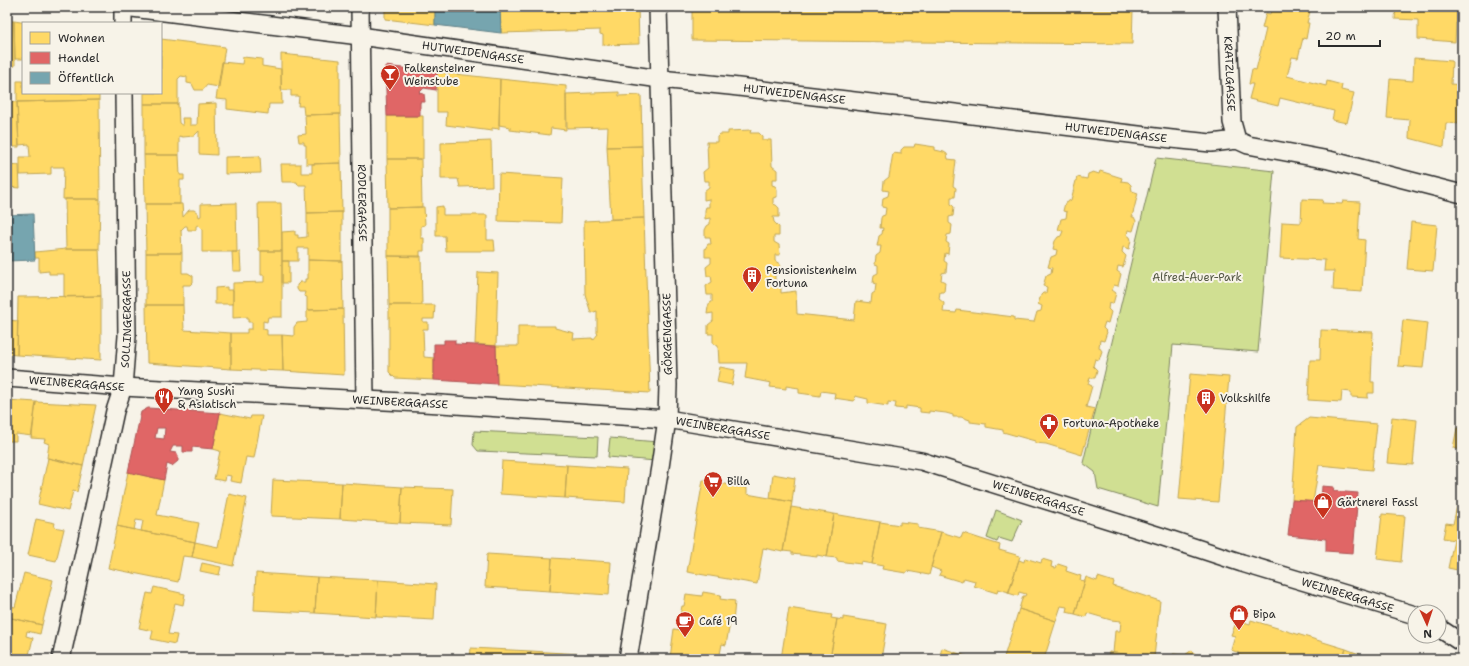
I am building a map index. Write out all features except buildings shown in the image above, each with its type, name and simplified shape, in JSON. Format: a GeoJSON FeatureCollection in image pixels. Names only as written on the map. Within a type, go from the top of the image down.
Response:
{"type":"FeatureCollection","features":[{"type":"Feature","properties":{"kind":"street"},"geometry":{"type":"LineString","coordinates":[[123,7],[123,22]]}},
{"type":"Feature","properties":{"kind":"street","name":"HUTWEIDENGASSE"},"geometry":{"type":"LineString","coordinates":[[123,7],[360,36],[660,80],[738,87],[1172,139],[1211,142],[1237,140],[1248,145],[1329,160],[1462,194]]}},
{"type":"Feature","properties":{"kind":"street","name":"RODLERGASSE"},"geometry":{"type":"LineString","coordinates":[[360,7],[365,400]]}},
{"type":"Feature","properties":{"kind":"street","name":"GÖRGENGASSE"},"geometry":{"type":"LineString","coordinates":[[628,659],[667,419],[668,385],[658,7]]}},
{"type":"Feature","properties":{"kind":"street","name":"KRATZLGASSE"},"geometry":{"type":"LineString","coordinates":[[1227,7],[1232,122],[1237,140]]}},
{"type":"Feature","properties":{"kind":"street","name":"SOLLINGERGASSE"},"geometry":{"type":"LineString","coordinates":[[61,659],[115,410],[123,387],[127,336],[124,94]]}},
{"type":"Feature","properties":{"kind":"street","name":"WEINBERGGASSE"},"geometry":{"type":"LineString","coordinates":[[7,378],[123,387],[365,400],[667,419],[921,461],[1242,563],[1407,613]]}},
{"type":"Feature","properties":{"kind":"street"},"geometry":{"type":"LineString","coordinates":[[1447,633],[1462,643]]}},
{"type":"Feature","properties":{"kind":"green space","name":"Alfred-Auer-Park"},"geometry":{"type":"Polygon","coordinates":[[[1156,158],[1274,171],[1258,352],[1173,345],[1158,507],[1098,489],[1095,472],[1083,463],[1156,158]]]}},
{"type":"Feature","properties":{"kind":"green space"},"geometry":{"type":"Polygon","coordinates":[[[474,431],[598,437],[597,456],[478,451],[473,445],[474,431]]]}},
{"type":"Feature","properties":{"kind":"green space"},"geometry":{"type":"Polygon","coordinates":[[[610,438],[658,442],[656,461],[608,457],[610,438]]]}},
{"type":"Feature","properties":{"kind":"green space"},"geometry":{"type":"Polygon","coordinates":[[[996,510],[1022,520],[1012,542],[999,538],[997,542],[987,538],[996,510]]]}},
{"type":"Feature","properties":{"kind":"place","name":"Falkensteiner Weinstube"},"geometry":{"type":"Point","coordinates":[390,91]}},
{"type":"Feature","properties":{"kind":"place","name":"Pensionistenheim Fortuna"},"geometry":{"type":"Point","coordinates":[752,293]}},
{"type":"Feature","properties":{"kind":"place","name":"Yang Sushi & Asiatisch"},"geometry":{"type":"Point","coordinates":[164,414]}},
{"type":"Feature","properties":{"kind":"place","name":"Volkshilfe"},"geometry":{"type":"Point","coordinates":[1206,415]}},
{"type":"Feature","properties":{"kind":"place","name":"Fortuna-Apotheke"},"geometry":{"type":"Point","coordinates":[1049,440]}},
{"type":"Feature","properties":{"kind":"place","name":"Billa"},"geometry":{"type":"Point","coordinates":[713,498]}},
{"type":"Feature","properties":{"kind":"place","name":"Gärtnerei Fassl"},"geometry":{"type":"Point","coordinates":[1323,519]}},
{"type":"Feature","properties":{"kind":"place","name":"Bipa"},"geometry":{"type":"Point","coordinates":[1239,631]}},
{"type":"Feature","properties":{"kind":"place","name":"Café 19"},"geometry":{"type":"Point","coordinates":[685,638]}}]}
